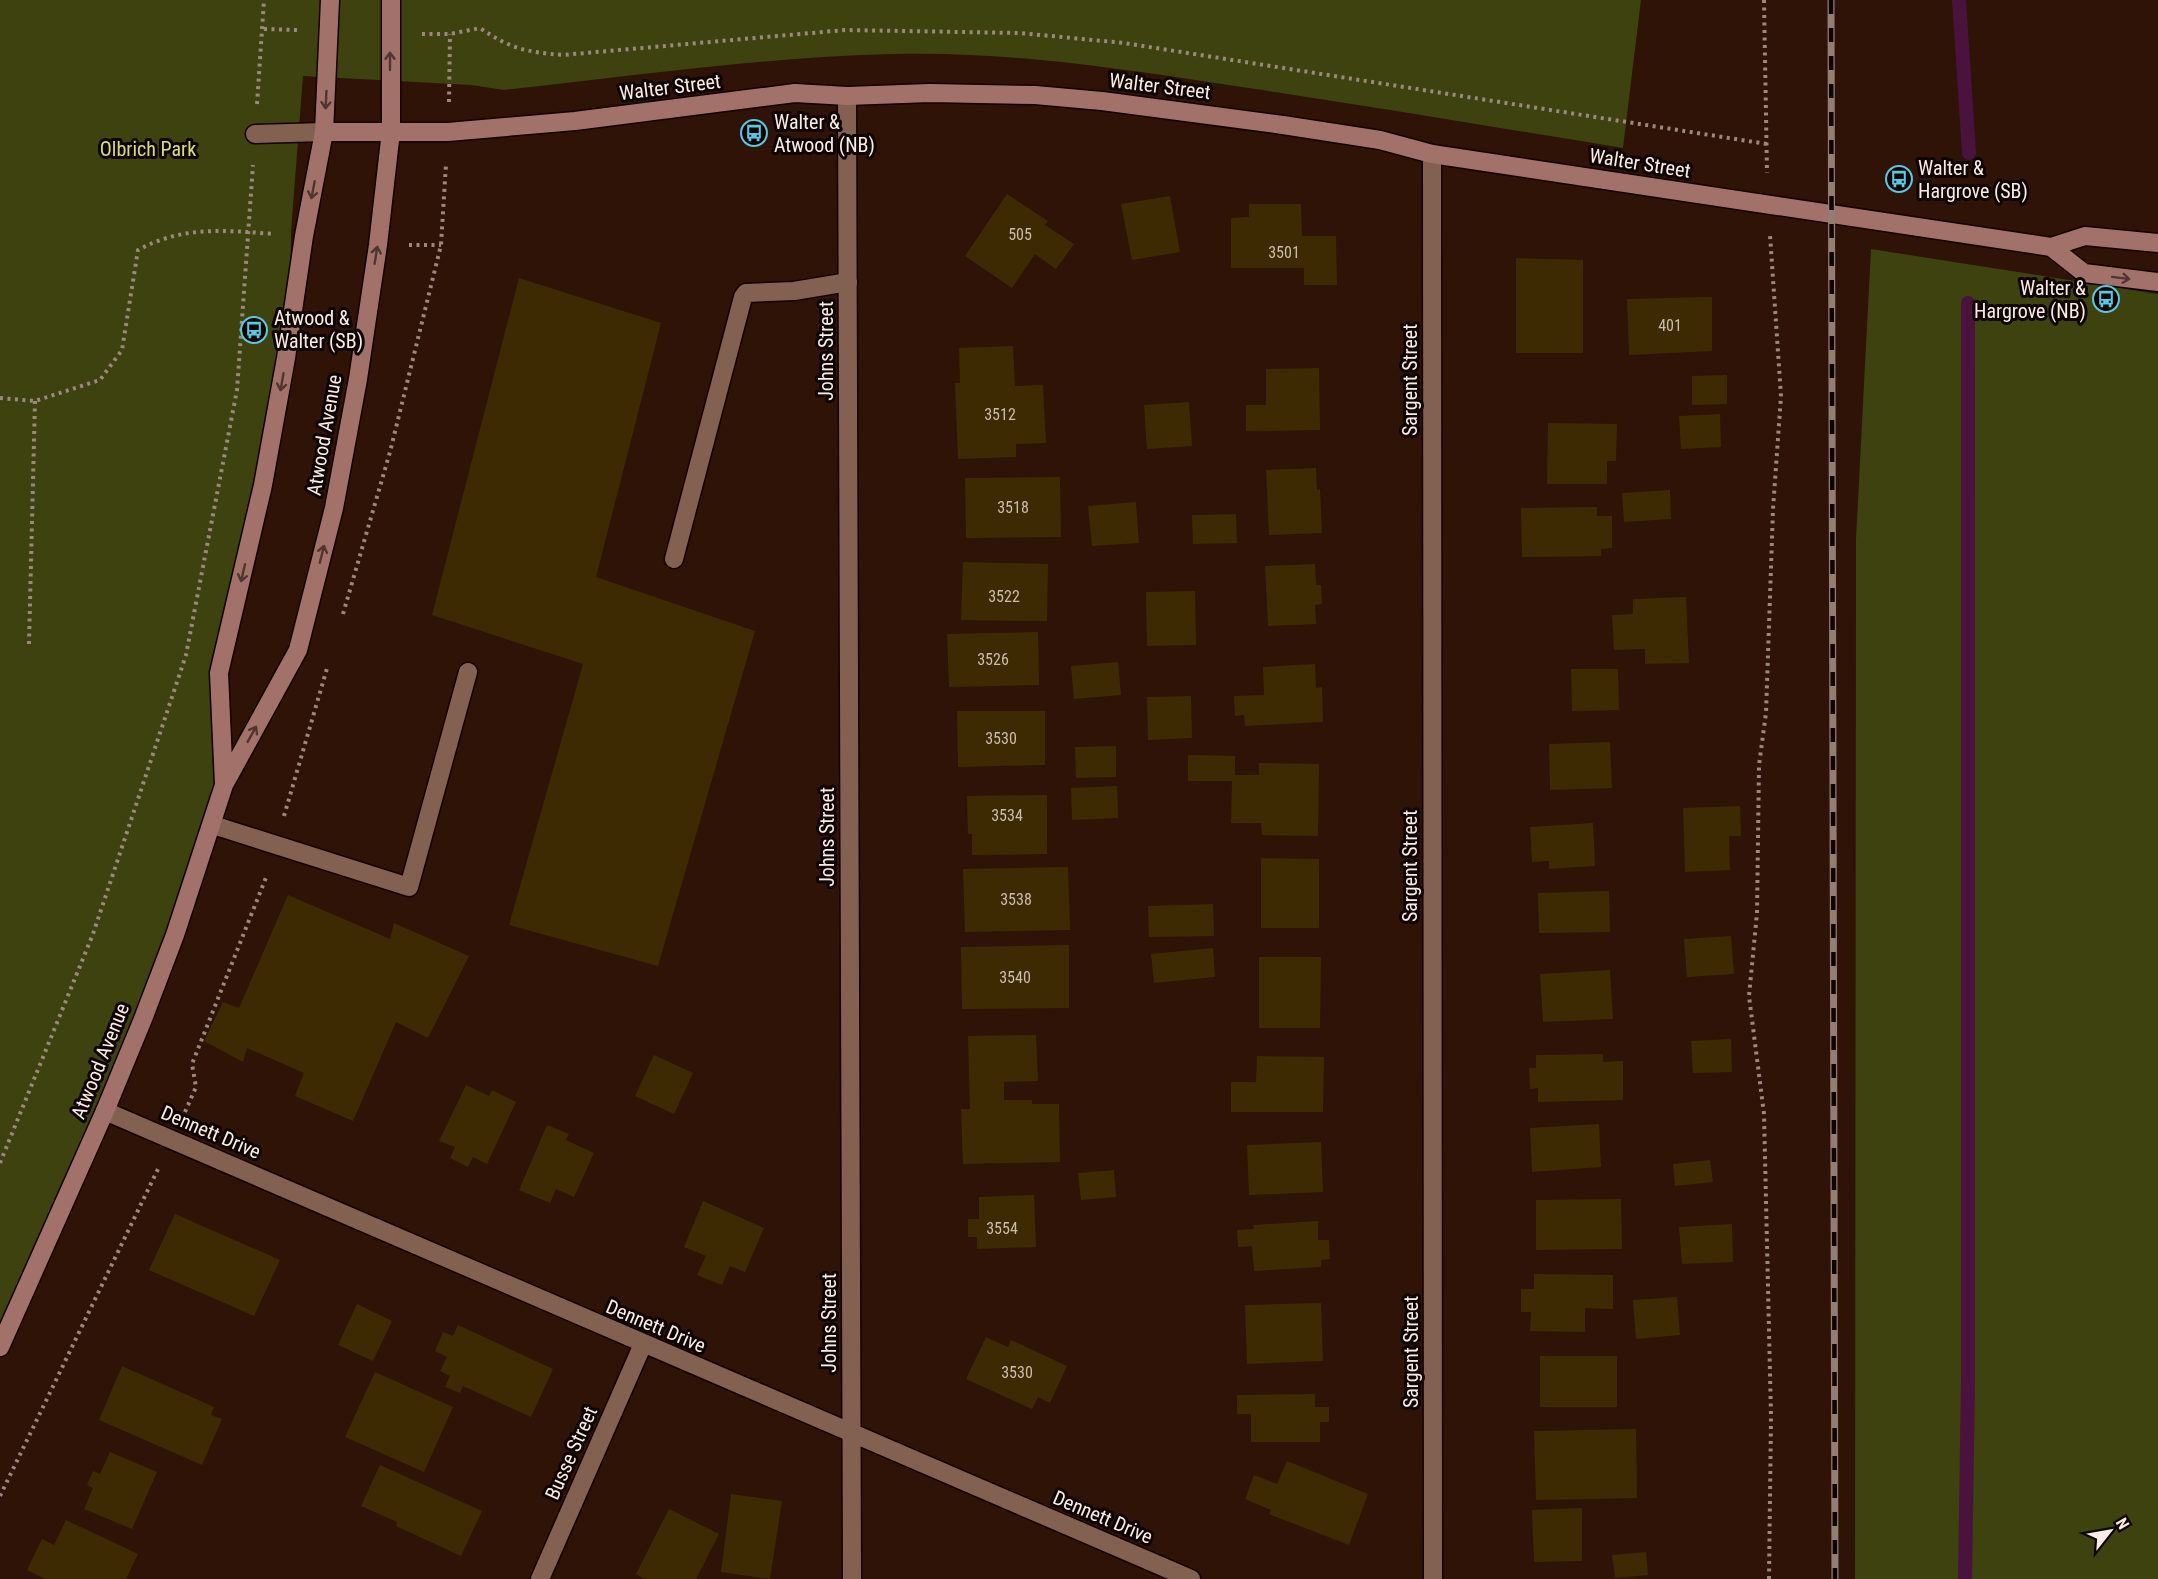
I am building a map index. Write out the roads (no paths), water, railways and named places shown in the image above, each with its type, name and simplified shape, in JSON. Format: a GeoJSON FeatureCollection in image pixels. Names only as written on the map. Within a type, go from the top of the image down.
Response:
{"type":"FeatureCollection","features":[{"type":"Feature","properties":{"kind":"street","name":"Atwood Avenue"},"geometry":{"type":"LineString","coordinates":[[224,785],[219,673],[263,485],[286,358],[304,236],[324,132],[330,0]]}},
{"type":"Feature","properties":{"kind":"street","name":"Atwood Avenue"},"geometry":{"type":"LineString","coordinates":[[0,1347],[105,1111],[175,935],[213,825],[224,785],[298,650],[334,508],[358,379],[391,131],[391,0]]}},
{"type":"Feature","properties":{"kind":"street","name":"Walter Street"},"geometry":{"type":"LineString","coordinates":[[255,134],[448,132],[575,121],[795,93],[847,96],[930,93],[1035,95],[1294,126],[1380,140],[1432,154],[2051,247],[2085,236],[2158,243]]}},
{"type":"Feature","properties":{"kind":"street","name":"Johns Street"},"geometry":{"type":"LineString","coordinates":[[847,96],[852,1579]]}},
{"type":"Feature","properties":{"kind":"street","name":"Sargent Street"},"geometry":{"type":"LineString","coordinates":[[1432,154],[1433,1579]]}},
{"type":"Feature","properties":{"kind":"street","name":"Walter Street"},"geometry":{"type":"LineString","coordinates":[[2051,247],[2084,273],[2158,282]]}},
{"type":"Feature","properties":{"kind":"street"},"geometry":{"type":"LineString","coordinates":[[674,559],[743,297],[746,293],[794,291],[848,282]]}},
{"type":"Feature","properties":{"kind":"street"},"geometry":{"type":"LineString","coordinates":[[213,825],[410,887],[468,672]]}},
{"type":"Feature","properties":{"kind":"street","name":"Dennett Drive"},"geometry":{"type":"LineString","coordinates":[[105,1111],[852,1435],[1191,1579]]}},
{"type":"Feature","properties":{"kind":"street","name":"Busse Street"},"geometry":{"type":"LineString","coordinates":[[540,1579],[643,1344]]}},
{"type":"Feature","properties":{"kind":"waterway"},"geometry":{"type":"LineString","coordinates":[[1959,0],[1969,153]]}},
{"type":"Feature","properties":{"kind":"waterway"},"geometry":{"type":"LineString","coordinates":[[1965,1579],[1968,1380],[1968,303]]}},
{"type":"Feature","properties":{"kind":"railway"},"geometry":{"type":"LineString","coordinates":[[1831,0],[1835,1579]]}},
{"type":"Feature","properties":{"kind":"place","name":"Walter & Atwood (NB)"},"geometry":{"type":"Point","coordinates":[754,133]}},
{"type":"Feature","properties":{"kind":"place","name":"Walter & Hargrove (SB)"},"geometry":{"type":"Point","coordinates":[1899,179]}},
{"type":"Feature","properties":{"kind":"place","name":"Walter & Hargrove (NB)"},"geometry":{"type":"Point","coordinates":[2106,299]}},
{"type":"Feature","properties":{"kind":"place","name":"Atwood & Walter (SB)"},"geometry":{"type":"Point","coordinates":[254,330]}},
{"type":"Feature","properties":{"kind":"park label","name":"Olbrich Park"},"geometry":{"type":"Point","coordinates":[148,149]}}]}
